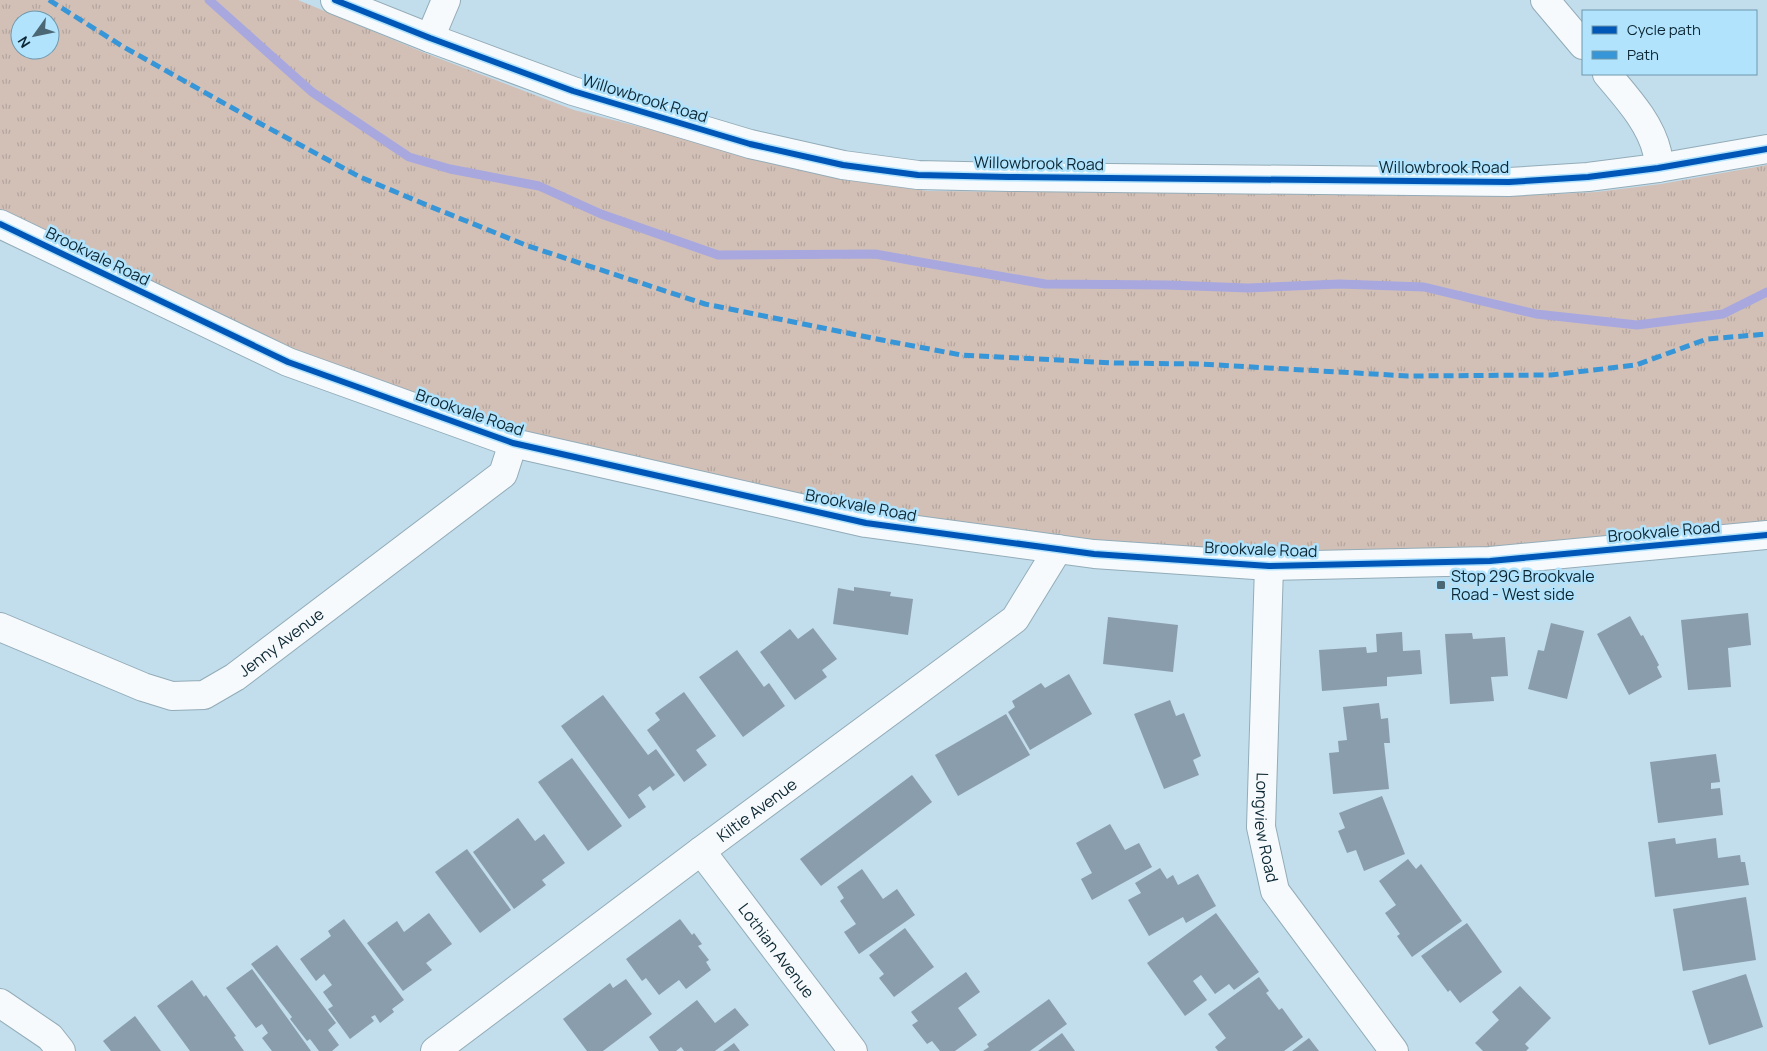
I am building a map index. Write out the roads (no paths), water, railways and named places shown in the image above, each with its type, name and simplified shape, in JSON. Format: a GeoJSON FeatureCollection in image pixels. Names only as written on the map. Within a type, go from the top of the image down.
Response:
{"type":"FeatureCollection","features":[{"type":"Feature","properties":{"kind":"street","name":"Willowbrook Road"},"geometry":{"type":"LineString","coordinates":[[336,0],[430,38],[573,91],[750,144],[843,165],[918,175],[1509,182],[1588,177],[1658,168],[1767,148]]}},
{"type":"Feature","properties":{"kind":"street"},"geometry":{"type":"LineString","coordinates":[[430,38],[446,0]]}},
{"type":"Feature","properties":{"kind":"street"},"geometry":{"type":"LineString","coordinates":[[1545,0],[1582,44]]}},
{"type":"Feature","properties":{"kind":"street"},"geometry":{"type":"LineString","coordinates":[[1608,75],[1632,104],[1648,131],[1657,153],[1658,168]]}},
{"type":"Feature","properties":{"kind":"street","name":"Brookvale Road"},"geometry":{"type":"LineString","coordinates":[[0,224],[288,362],[513,443],[866,523],[1094,554],[1269,566],[1490,561],[1767,534]]}},
{"type":"Feature","properties":{"kind":"street","name":"Jenny Avenue"},"geometry":{"type":"LineString","coordinates":[[0,627],[143,687],[172,696],[204,695],[235,677],[503,474],[513,443]]}},
{"type":"Feature","properties":{"kind":"street","name":"Kiltie Avenue"},"geometry":{"type":"LineString","coordinates":[[435,1051],[701,851],[1016,619],[1058,549]]}},
{"type":"Feature","properties":{"kind":"street","name":"Longview Road"},"geometry":{"type":"LineString","coordinates":[[1269,566],[1261,827],[1275,890],[1394,1051]]}},
{"type":"Feature","properties":{"kind":"street","name":"Lothian Avenue"},"geometry":{"type":"LineString","coordinates":[[701,851],[853,1051]]}},
{"type":"Feature","properties":{"kind":"street"},"geometry":{"type":"LineString","coordinates":[[0,1003],[50,1037],[61,1051]]}},
{"type":"Feature","properties":{"kind":"waterway"},"geometry":{"type":"LineString","coordinates":[[209,0],[312,92],[409,157],[450,169],[539,186],[601,214],[718,255],[875,254],[1045,284],[1248,288],[1339,284],[1424,287],[1536,314],[1637,325],[1723,314],[1767,292]]}},
{"type":"Feature","properties":{"kind":"place","name":"Stop 29G Brookvale Road - West side"},"geometry":{"type":"Point","coordinates":[1441,585]}}]}
